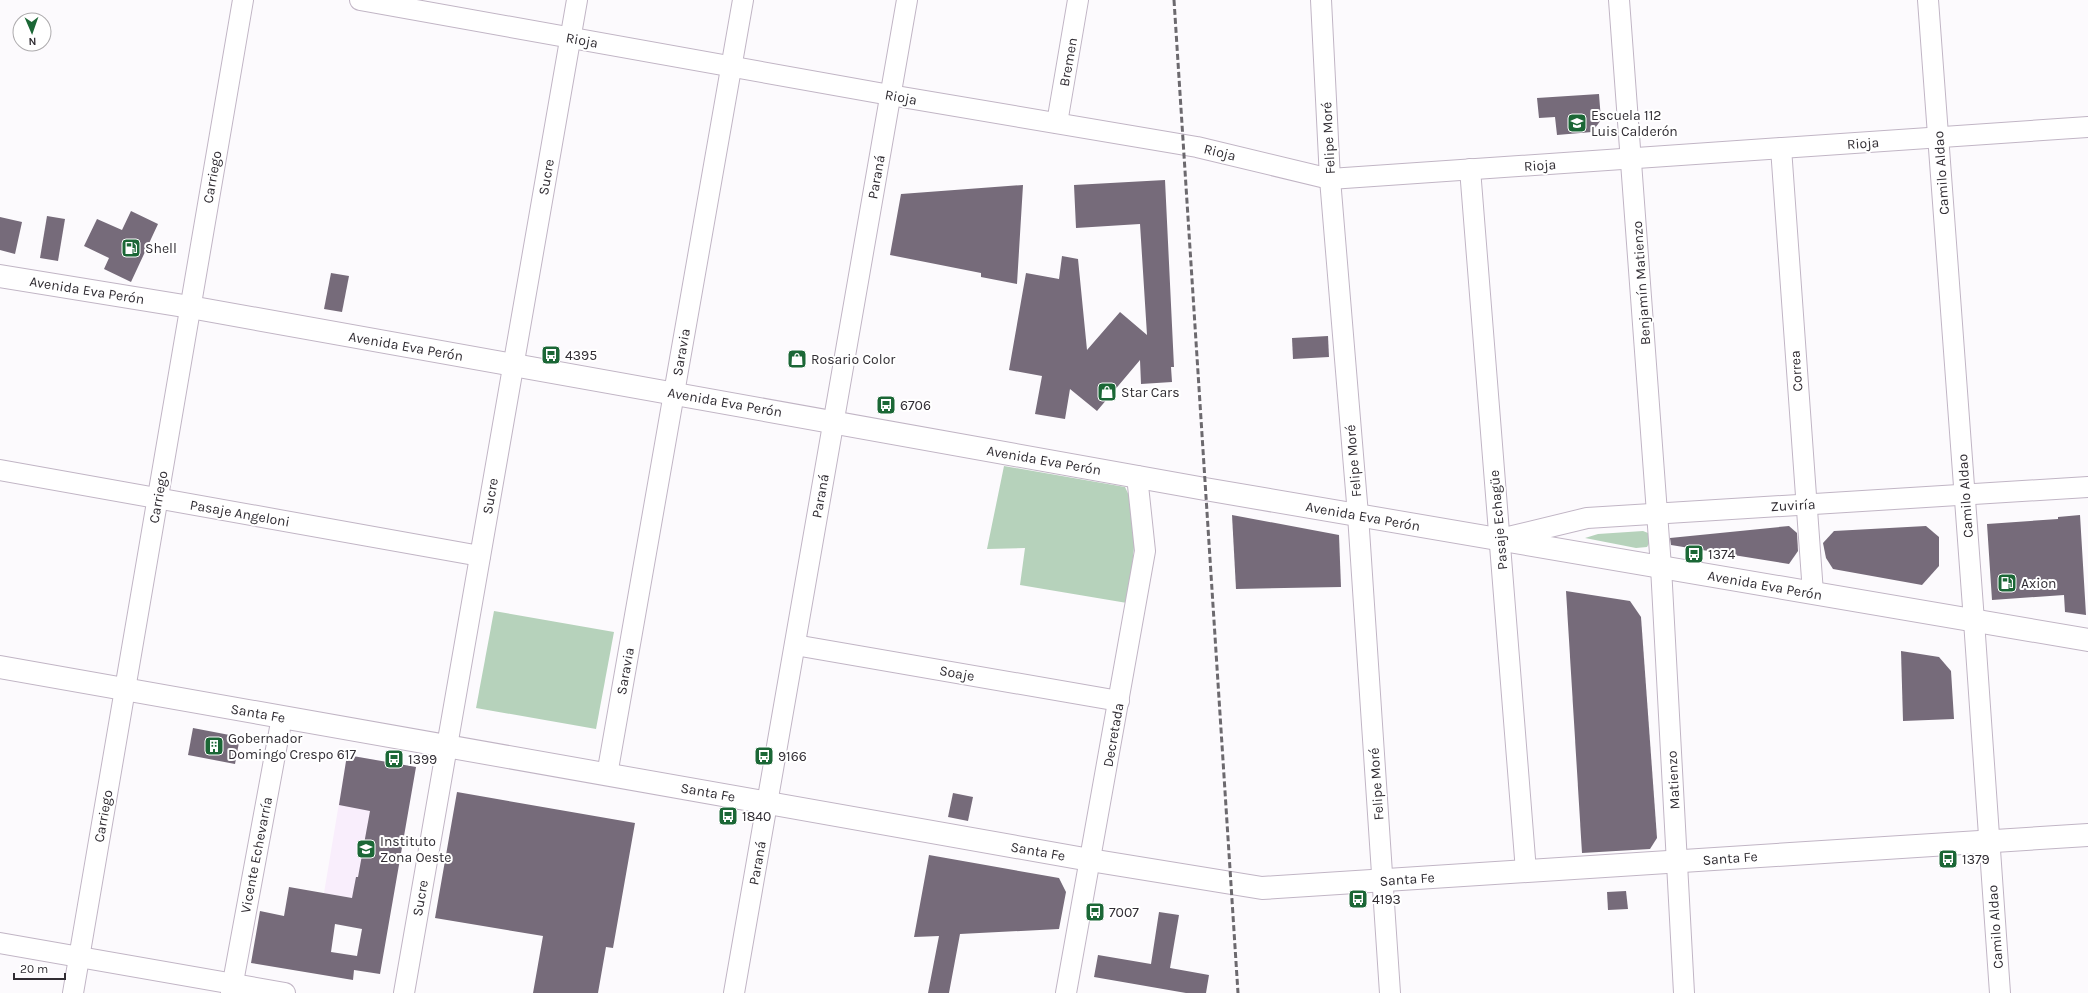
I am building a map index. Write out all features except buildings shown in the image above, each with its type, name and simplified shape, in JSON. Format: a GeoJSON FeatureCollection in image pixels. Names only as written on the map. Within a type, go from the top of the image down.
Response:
{"type":"FeatureCollection","features":[{"type":"Feature","properties":{"kind":"main road","name":"Avenida Eva Perón"},"geometry":{"type":"LineString","coordinates":[[0,276],[190,307],[1358,515],[2088,640]]}},
{"type":"Feature","properties":{"kind":"main road","name":"Santa Fe"},"geometry":{"type":"LineString","coordinates":[[0,667],[1090,860],[1262,888],[2088,835]]}},
{"type":"Feature","properties":{"kind":"street","name":"Carriego"},"geometry":{"type":"LineString","coordinates":[[73,993],[242,0]]}},
{"type":"Feature","properties":{"kind":"street","name":"Rioja"},"geometry":{"type":"LineString","coordinates":[[360,0],[890,95],[1197,147],[1330,179],[2088,127]]}},
{"type":"Feature","properties":{"kind":"street","name":"Sucre"},"geometry":{"type":"LineString","coordinates":[[404,993],[577,0]]}},
{"type":"Feature","properties":{"kind":"street","name":"Saravia"},"geometry":{"type":"LineString","coordinates":[[607,775],[743,0]]}},
{"type":"Feature","properties":{"kind":"street","name":"Paraná"},"geometry":{"type":"LineString","coordinates":[[734,993],[907,0]]}},
{"type":"Feature","properties":{"kind":"street","name":"Bremen"},"geometry":{"type":"LineString","coordinates":[[1057,123],[1078,0]]}},
{"type":"Feature","properties":{"kind":"street","name":"Felipe Moré"},"geometry":{"type":"LineString","coordinates":[[1321,0],[1330,179],[1358,515],[1390,993]]}},
{"type":"Feature","properties":{"kind":"street","name":"Benjamín Matienzo"},"geometry":{"type":"LineString","coordinates":[[1619,0],[1662,567]]}},
{"type":"Feature","properties":{"kind":"street","name":"Camilo Aldao"},"geometry":{"type":"LineString","coordinates":[[1928,0],[2000,993]]}},
{"type":"Feature","properties":{"kind":"street","name":"Correa"},"geometry":{"type":"LineString","coordinates":[[1781,148],[1813,593]]}},
{"type":"Feature","properties":{"kind":"street","name":"Pasaje Echagüe"},"geometry":{"type":"LineString","coordinates":[[1470,169],[1526,871]]}},
{"type":"Feature","properties":{"kind":"street","name":"Pasaje Angeloni"},"geometry":{"type":"LineString","coordinates":[[0,470],[480,556]]}},
{"type":"Feature","properties":{"kind":"street","name":"Decretada"},"geometry":{"type":"LineString","coordinates":[[1066,993],[1145,551],[1137,476]]}},
{"type":"Feature","properties":{"kind":"street","name":"Zuviría"},"geometry":{"type":"LineString","coordinates":[[1500,539],[1587,518],[2088,487]]}},
{"type":"Feature","properties":{"kind":"street","name":"Matienzo"},"geometry":{"type":"LineString","coordinates":[[1662,567],[1684,993]]}},
{"type":"Feature","properties":{"kind":"street","name":"Soaje"},"geometry":{"type":"LineString","coordinates":[[795,645],[1119,700]]}},
{"type":"Feature","properties":{"kind":"street","name":"Vicente Echevarría"},"geometry":{"type":"LineString","coordinates":[[232,988],[282,717]]}},
{"type":"Feature","properties":{"kind":"street"},"geometry":{"type":"LineString","coordinates":[[0,943],[79,957],[232,988],[285,993]]}},
{"type":"Feature","properties":{"kind":"shaded area","name":"Instituto Zona Oeste"},"geometry":{"type":"Polygon","coordinates":[[[347,755],[416,767],[392,905],[324,893],[347,755]]]}},
{"type":"Feature","properties":{"kind":"green space"},"geometry":{"type":"Polygon","coordinates":[[[1004,466],[1125,487],[1130,500],[1135,529],[1133,559],[1127,603],[1020,585],[1025,548],[987,549],[1004,466]]]}},
{"type":"Feature","properties":{"kind":"green space"},"geometry":{"type":"Polygon","coordinates":[[[1643,531],[1648,533],[1651,540],[1647,547],[1636,548],[1585,538],[1598,534],[1643,531]]]}},
{"type":"Feature","properties":{"kind":"green space"},"geometry":{"type":"Polygon","coordinates":[[[494,611],[614,632],[596,729],[476,708],[494,611]]]}},
{"type":"Feature","properties":{"kind":"railway"},"geometry":{"type":"LineString","coordinates":[[1174,0],[1238,993]]}},
{"type":"Feature","properties":{"kind":"place","name":"Escuela 112 Luis Calderón"},"geometry":{"type":"Point","coordinates":[1577,123]}},
{"type":"Feature","properties":{"kind":"place","name":"Shell"},"geometry":{"type":"Point","coordinates":[131,248]}},
{"type":"Feature","properties":{"kind":"place","name":"4395"},"geometry":{"type":"Point","coordinates":[551,355]}},
{"type":"Feature","properties":{"kind":"place","name":"Rosario Color"},"geometry":{"type":"Point","coordinates":[797,359]}},
{"type":"Feature","properties":{"kind":"place","name":"Star Cars"},"geometry":{"type":"Point","coordinates":[1107,392]}},
{"type":"Feature","properties":{"kind":"place","name":"6706"},"geometry":{"type":"Point","coordinates":[886,405]}},
{"type":"Feature","properties":{"kind":"place","name":"1374"},"geometry":{"type":"Point","coordinates":[1694,554]}},
{"type":"Feature","properties":{"kind":"place","name":"Axion"},"geometry":{"type":"Point","coordinates":[2007,583]}},
{"type":"Feature","properties":{"kind":"place","name":"Gobernador Domingo Crespo 617"},"geometry":{"type":"Point","coordinates":[214,746]}},
{"type":"Feature","properties":{"kind":"place","name":"9166"},"geometry":{"type":"Point","coordinates":[764,756]}},
{"type":"Feature","properties":{"kind":"place","name":"1399"},"geometry":{"type":"Point","coordinates":[394,759]}},
{"type":"Feature","properties":{"kind":"place","name":"1840"},"geometry":{"type":"Point","coordinates":[728,816]}},
{"type":"Feature","properties":{"kind":"place","name":"Instituto Zona Oeste"},"geometry":{"type":"Point","coordinates":[366,849]}},
{"type":"Feature","properties":{"kind":"place","name":"1379"},"geometry":{"type":"Point","coordinates":[1948,859]}},
{"type":"Feature","properties":{"kind":"place","name":"4193"},"geometry":{"type":"Point","coordinates":[1358,899]}},
{"type":"Feature","properties":{"kind":"place","name":"7007"},"geometry":{"type":"Point","coordinates":[1095,912]}}]}
